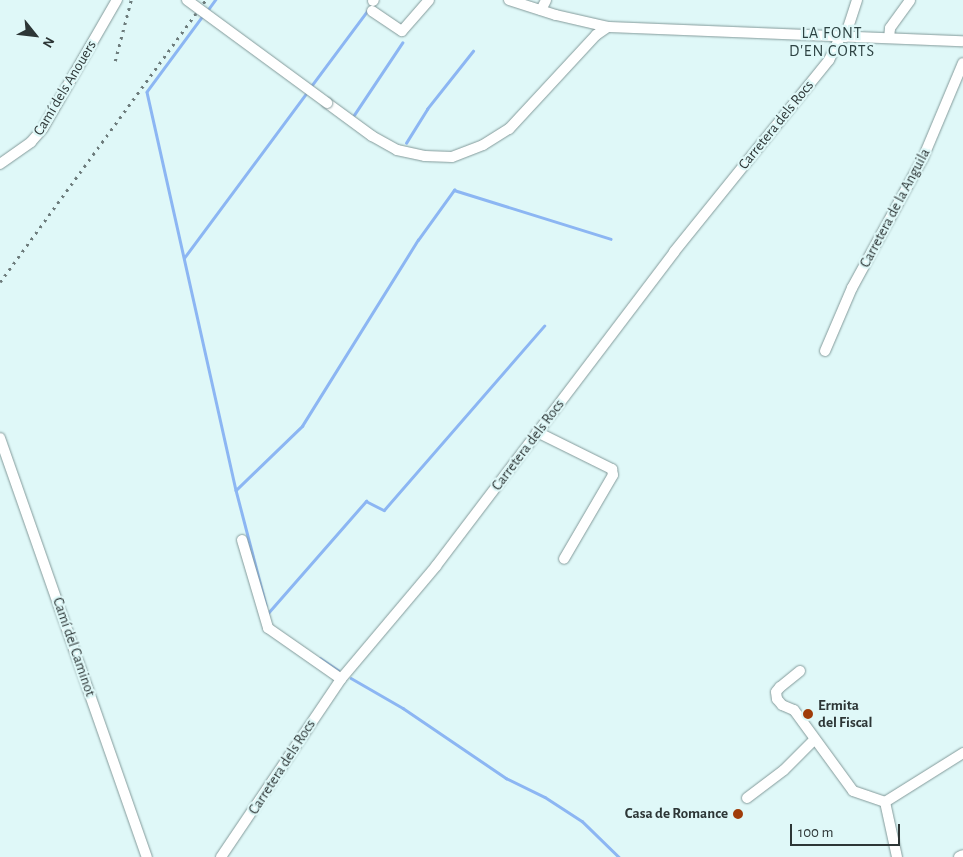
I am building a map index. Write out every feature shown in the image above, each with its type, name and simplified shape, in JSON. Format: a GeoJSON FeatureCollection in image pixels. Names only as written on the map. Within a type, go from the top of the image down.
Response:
{"type":"FeatureCollection","features":[{"type":"Feature","properties":{"kind":"street","name":"Camí dels Anouers"},"geometry":{"type":"LineString","coordinates":[[0,164],[31,142],[43,128],[117,0]]}},
{"type":"Feature","properties":{"kind":"street"},"geometry":{"type":"LineString","coordinates":[[187,0],[372,136],[397,150],[424,156],[452,157],[483,146],[509,129],[596,35],[608,27]]}},
{"type":"Feature","properties":{"kind":"street"},"geometry":{"type":"LineString","coordinates":[[373,4],[402,31],[429,0]]}},
{"type":"Feature","properties":{"kind":"street"},"geometry":{"type":"LineString","coordinates":[[509,0],[608,27],[963,41]]}},
{"type":"Feature","properties":{"kind":"street"},"geometry":{"type":"LineString","coordinates":[[541,10],[546,0]]}},
{"type":"Feature","properties":{"kind":"street","name":"Carretera dels Rocs"},"geometry":{"type":"LineString","coordinates":[[221,857],[341,679],[436,566],[674,252],[829,60],[843,37],[857,0]]}},
{"type":"Feature","properties":{"kind":"street"},"geometry":{"type":"LineString","coordinates":[[889,38],[890,28],[910,0]]}},
{"type":"Feature","properties":{"kind":"street","name":"Carretera de la Anguila"},"geometry":{"type":"LineString","coordinates":[[825,352],[852,288],[923,158],[963,64]]}},
{"type":"Feature","properties":{"kind":"street"},"geometry":{"type":"LineString","coordinates":[[537,432],[612,469],[614,475],[564,559]]}},
{"type":"Feature","properties":{"kind":"street","name":"Camí del Caminot"},"geometry":{"type":"LineString","coordinates":[[0,438],[147,857]]}},
{"type":"Feature","properties":{"kind":"street"},"geometry":{"type":"LineString","coordinates":[[242,540],[268,628],[341,679]]}},
{"type":"Feature","properties":{"kind":"street"},"geometry":{"type":"LineString","coordinates":[[800,670],[776,692],[777,699],[782,705],[794,710],[853,791],[885,802]]}},
{"type":"Feature","properties":{"kind":"street"},"geometry":{"type":"LineString","coordinates":[[747,798],[784,770],[814,740]]}},
{"type":"Feature","properties":{"kind":"street"},"geometry":{"type":"LineString","coordinates":[[885,802],[963,754]]}},
{"type":"Feature","properties":{"kind":"street"},"geometry":{"type":"LineString","coordinates":[[885,802],[897,857]]}},
{"type":"Feature","properties":{"kind":"street"},"geometry":{"type":"LineString","coordinates":[[959,857],[963,855]]}},
{"type":"Feature","properties":{"kind":"waterway"},"geometry":{"type":"LineString","coordinates":[[207,11],[215,0]]}},
{"type":"Feature","properties":{"kind":"waterway"},"geometry":{"type":"LineString","coordinates":[[312,85],[368,10]]}},
{"type":"Feature","properties":{"kind":"waterway"},"geometry":{"type":"LineString","coordinates":[[203,16],[147,92],[236,490],[266,605]]}},
{"type":"Feature","properties":{"kind":"waterway"},"geometry":{"type":"LineString","coordinates":[[354,115],[402,43]]}},
{"type":"Feature","properties":{"kind":"waterway"},"geometry":{"type":"LineString","coordinates":[[406,143],[427,109],[473,51]]}},
{"type":"Feature","properties":{"kind":"waterway"},"geometry":{"type":"LineString","coordinates":[[184,258],[306,94]]}},
{"type":"Feature","properties":{"kind":"waterway"},"geometry":{"type":"LineString","coordinates":[[236,490],[302,426],[418,240],[454,190],[611,239]]}},
{"type":"Feature","properties":{"kind":"waterway"},"geometry":{"type":"LineString","coordinates":[[268,613],[366,501],[384,510],[544,326]]}},
{"type":"Feature","properties":{"kind":"waterway"},"geometry":{"type":"LineString","coordinates":[[320,658],[338,670]]}},
{"type":"Feature","properties":{"kind":"waterway"},"geometry":{"type":"LineString","coordinates":[[351,678],[403,708],[506,778],[545,797],[582,821],[619,857]]}},
{"type":"Feature","properties":{"kind":"railway"},"geometry":{"type":"LineString","coordinates":[[115,61],[131,0]]}},
{"type":"Feature","properties":{"kind":"railway"},"geometry":{"type":"LineString","coordinates":[[0,282],[206,0]]}},
{"type":"Feature","properties":{"kind":"place","name":"Ermita del Fiscal"},"geometry":{"type":"Point","coordinates":[808,714]}},
{"type":"Feature","properties":{"kind":"place","name":"Casa de Romance"},"geometry":{"type":"Point","coordinates":[738,814]}},
{"type":"Feature","properties":{"kind":"district","name":"LA FONT D'EN CORTS"},"geometry":{"type":"Point","coordinates":[832,42]}}]}
